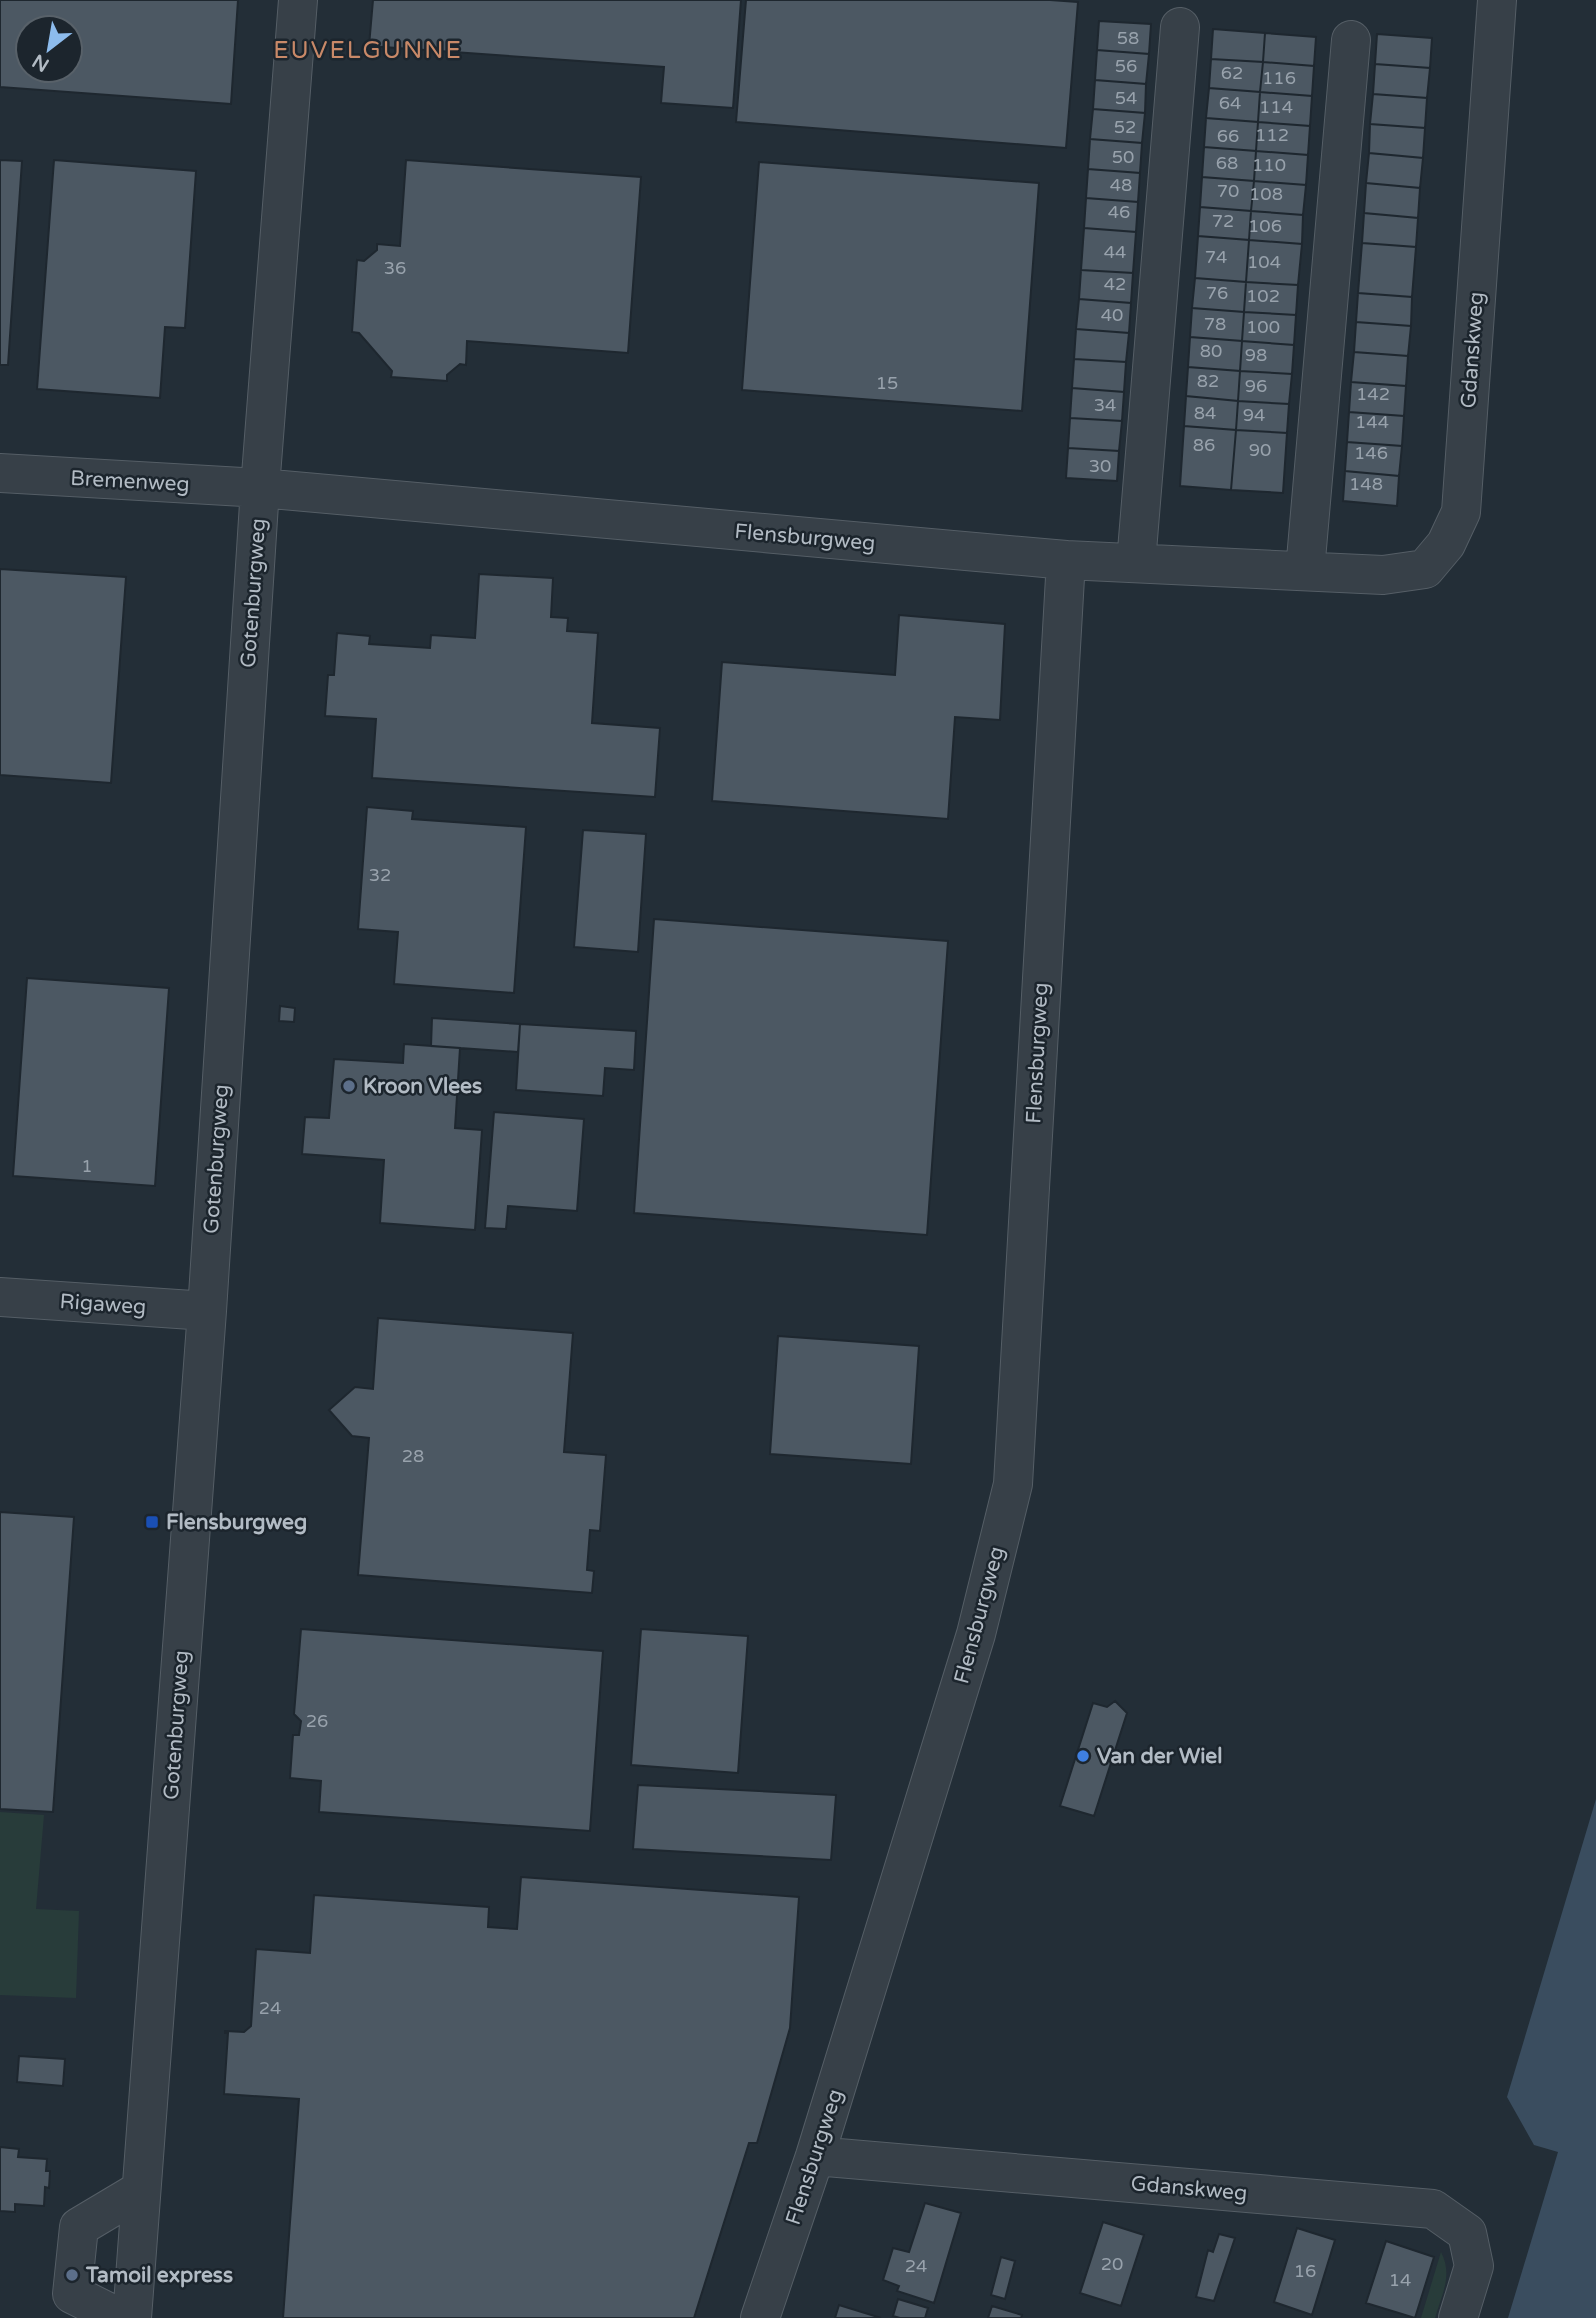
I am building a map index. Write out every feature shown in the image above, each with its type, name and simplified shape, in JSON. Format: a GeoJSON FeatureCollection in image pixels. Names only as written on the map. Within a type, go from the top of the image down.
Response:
{"type":"FeatureCollection","features":[{"type":"Feature","properties":{"kind":"street","name":"Gotenburgweg"},"geometry":{"type":"LineString","coordinates":[[132,2318],[207,1311],[260,488],[298,0]]}},
{"type":"Feature","properties":{"kind":"street","name":"Gdanskweg"},"geometry":{"type":"LineString","coordinates":[[1066,560],[1383,575],[1425,569],[1447,544],[1461,512],[1497,0]]}},
{"type":"Feature","properties":{"kind":"street"},"geometry":{"type":"LineString","coordinates":[[1136,563],[1180,27]]}},
{"type":"Feature","properties":{"kind":"street"},"geometry":{"type":"LineString","coordinates":[[1305,571],[1351,40]]}},
{"type":"Feature","properties":{"kind":"street","name":"Bremenweg"},"geometry":{"type":"LineString","coordinates":[[0,473],[260,488]]}},
{"type":"Feature","properties":{"kind":"street","name":"Flensburgweg"},"geometry":{"type":"LineString","coordinates":[[260,488],[1066,560],[1013,1484],[976,1634],[815,2156],[760,2318]]}},
{"type":"Feature","properties":{"kind":"street","name":"Rigaweg"},"geometry":{"type":"LineString","coordinates":[[0,1297],[207,1311]]}},
{"type":"Feature","properties":{"kind":"street","name":"Gdanskweg"},"geometry":{"type":"LineString","coordinates":[[815,2156],[1433,2209],[1467,2233],[1474,2266],[1458,2318]]}},
{"type":"Feature","properties":{"kind":"street"},"geometry":{"type":"LineString","coordinates":[[120,2318],[72,2294],[79,2227],[141,2190]]}},
{"type":"Feature","properties":{"kind":"green space"},"geometry":{"type":"Polygon","coordinates":[[[0,1812],[44,1815],[36,1909],[79,1911],[76,1998],[0,1995],[0,1812]]]}},
{"type":"Feature","properties":{"kind":"green space"},"geometry":{"type":"Polygon","coordinates":[[[1441,2252],[1446,2269],[1443,2293],[1435,2318],[1421,2318],[1441,2252]]]}},
{"type":"Feature","properties":{"kind":"water"},"geometry":{"type":"Polygon","coordinates":[[[1596,1799],[1596,2318],[1508,2318],[1558,2152],[1534,2145],[1507,2097],[1596,1799]]]}},
{"type":"Feature","properties":{"kind":"building"},"geometry":{"type":"Polygon","coordinates":[[[0,0],[238,0],[231,104],[0,87],[0,0]]]}},
{"type":"Feature","properties":{"kind":"building"},"geometry":{"type":"Polygon","coordinates":[[[373,0],[741,0],[733,108],[661,103],[664,67],[369,46],[373,0]]]}},
{"type":"Feature","properties":{"kind":"building"},"geometry":{"type":"Polygon","coordinates":[[[746,0],[1078,2],[1066,148],[736,122],[746,0]]]}},
{"type":"Feature","properties":{"kind":"building"},"geometry":{"type":"Polygon","coordinates":[[[1099,21],[1151,24],[1149,54],[1097,50],[1099,21]]]}},
{"type":"Feature","properties":{"kind":"building"},"geometry":{"type":"Polygon","coordinates":[[[1213,29],[1265,33],[1263,62],[1211,59],[1213,29]]]}},
{"type":"Feature","properties":{"kind":"building"},"geometry":{"type":"Polygon","coordinates":[[[1265,33],[1316,37],[1314,66],[1263,62],[1265,33]]]}},
{"type":"Feature","properties":{"kind":"building"},"geometry":{"type":"Polygon","coordinates":[[[1377,34],[1432,38],[1430,68],[1375,64],[1377,34]]]}},
{"type":"Feature","properties":{"kind":"building"},"geometry":{"type":"Polygon","coordinates":[[[1097,50],[1149,54],[1146,84],[1095,80],[1097,50]]]}},
{"type":"Feature","properties":{"kind":"building"},"geometry":{"type":"Polygon","coordinates":[[[1211,59],[1263,62],[1260,92],[1209,88],[1211,59]]]}},
{"type":"Feature","properties":{"kind":"building"},"geometry":{"type":"Polygon","coordinates":[[[1263,62],[1314,66],[1312,96],[1260,92],[1263,62]]]}},
{"type":"Feature","properties":{"kind":"building"},"geometry":{"type":"Polygon","coordinates":[[[1375,64],[1430,68],[1427,98],[1373,94],[1375,64]]]}},
{"type":"Feature","properties":{"kind":"building"},"geometry":{"type":"Polygon","coordinates":[[[1095,80],[1146,84],[1145,113],[1093,109],[1095,80]]]}},
{"type":"Feature","properties":{"kind":"building"},"geometry":{"type":"Polygon","coordinates":[[[1209,88],[1260,92],[1258,122],[1206,118],[1209,88]]]}},
{"type":"Feature","properties":{"kind":"building"},"geometry":{"type":"Polygon","coordinates":[[[1260,92],[1312,96],[1310,126],[1258,122],[1260,92]]]}},
{"type":"Feature","properties":{"kind":"building"},"geometry":{"type":"Polygon","coordinates":[[[1373,94],[1427,98],[1425,128],[1370,124],[1373,94]]]}},
{"type":"Feature","properties":{"kind":"building"},"geometry":{"type":"Polygon","coordinates":[[[1093,109],[1145,113],[1142,143],[1090,139],[1093,109]]]}},
{"type":"Feature","properties":{"kind":"building"},"geometry":{"type":"Polygon","coordinates":[[[1206,118],[1258,122],[1256,151],[1204,147],[1206,118]]]}},
{"type":"Feature","properties":{"kind":"building"},"geometry":{"type":"Polygon","coordinates":[[[1258,122],[1310,126],[1308,155],[1256,151],[1258,122]]]}},
{"type":"Feature","properties":{"kind":"building"},"geometry":{"type":"Polygon","coordinates":[[[1370,124],[1425,128],[1423,158],[1369,153],[1370,124]]]}},
{"type":"Feature","properties":{"kind":"building"},"geometry":{"type":"Polygon","coordinates":[[[1090,139],[1142,143],[1140,173],[1088,169],[1090,139]]]}},
{"type":"Feature","properties":{"kind":"building"},"geometry":{"type":"Polygon","coordinates":[[[1204,147],[1256,151],[1254,181],[1202,177],[1204,147]]]}},
{"type":"Feature","properties":{"kind":"building"},"geometry":{"type":"Polygon","coordinates":[[[1256,151],[1308,155],[1306,185],[1254,181],[1256,151]]]}},
{"type":"Feature","properties":{"kind":"building"},"geometry":{"type":"Polygon","coordinates":[[[1369,153],[1423,158],[1420,188],[1366,183],[1369,153]]]}},
{"type":"Feature","properties":{"kind":"building"},"geometry":{"type":"Polygon","coordinates":[[[0,160],[22,161],[8,365],[0,365],[0,160]]]}},
{"type":"Feature","properties":{"kind":"building"},"geometry":{"type":"Polygon","coordinates":[[[54,160],[196,171],[185,328],[165,327],[160,398],[37,389],[54,160]]]}},
{"type":"Feature","properties":{"kind":"building"},"geometry":{"type":"Polygon","coordinates":[[[406,160],[641,177],[628,353],[467,341],[466,365],[460,364],[447,375],[447,381],[391,377],[392,371],[359,333],[352,332],[357,260],[364,261],[377,250],[377,244],[400,246],[406,160]]]}},
{"type":"Feature","properties":{"kind":"building"},"geometry":{"type":"Polygon","coordinates":[[[759,162],[1039,183],[1022,411],[742,390],[759,162]]]}},
{"type":"Feature","properties":{"kind":"building"},"geometry":{"type":"Polygon","coordinates":[[[1088,169],[1140,173],[1138,202],[1086,198],[1088,169]]]}},
{"type":"Feature","properties":{"kind":"building"},"geometry":{"type":"Polygon","coordinates":[[[1202,177],[1254,181],[1251,211],[1200,207],[1202,177]]]}},
{"type":"Feature","properties":{"kind":"building"},"geometry":{"type":"Polygon","coordinates":[[[1254,181],[1306,185],[1303,215],[1251,211],[1254,181]]]}},
{"type":"Feature","properties":{"kind":"building"},"geometry":{"type":"Polygon","coordinates":[[[1366,183],[1420,188],[1418,218],[1364,213],[1366,183]]]}},
{"type":"Feature","properties":{"kind":"building"},"geometry":{"type":"Polygon","coordinates":[[[1086,198],[1138,202],[1136,232],[1084,228],[1086,198]]]}},
{"type":"Feature","properties":{"kind":"building"},"geometry":{"type":"Polygon","coordinates":[[[1200,207],[1251,211],[1249,240],[1198,236],[1200,207]]]}},
{"type":"Feature","properties":{"kind":"building"},"geometry":{"type":"Polygon","coordinates":[[[1251,211],[1303,215],[1302,244],[1249,240],[1251,211]]]}},
{"type":"Feature","properties":{"kind":"building"},"geometry":{"type":"Polygon","coordinates":[[[1364,213],[1418,218],[1416,247],[1362,243],[1364,213]]]}},
{"type":"Feature","properties":{"kind":"building"},"geometry":{"type":"Polygon","coordinates":[[[1084,228],[1136,232],[1133,273],[1081,270],[1084,228]]]}},
{"type":"Feature","properties":{"kind":"building"},"geometry":{"type":"Polygon","coordinates":[[[1198,236],[1249,240],[1246,282],[1195,278],[1198,236]]]}},
{"type":"Feature","properties":{"kind":"building"},"geometry":{"type":"Polygon","coordinates":[[[1249,240],[1302,244],[1298,285],[1246,282],[1249,240]]]}},
{"type":"Feature","properties":{"kind":"building"},"geometry":{"type":"Polygon","coordinates":[[[1362,243],[1416,247],[1412,297],[1358,293],[1362,243]]]}},
{"type":"Feature","properties":{"kind":"building"},"geometry":{"type":"Polygon","coordinates":[[[1081,270],[1133,273],[1131,303],[1079,299],[1081,270]]]}},
{"type":"Feature","properties":{"kind":"building"},"geometry":{"type":"Polygon","coordinates":[[[1195,278],[1246,282],[1244,312],[1192,308],[1195,278]]]}},
{"type":"Feature","properties":{"kind":"building"},"geometry":{"type":"Polygon","coordinates":[[[1246,282],[1298,285],[1296,315],[1244,312],[1246,282]]]}},
{"type":"Feature","properties":{"kind":"building"},"geometry":{"type":"Polygon","coordinates":[[[1358,293],[1412,297],[1411,326],[1356,322],[1358,293]]]}},
{"type":"Feature","properties":{"kind":"building"},"geometry":{"type":"Polygon","coordinates":[[[1079,299],[1131,303],[1129,333],[1076,329],[1079,299]]]}},
{"type":"Feature","properties":{"kind":"building"},"geometry":{"type":"Polygon","coordinates":[[[1192,308],[1244,312],[1242,341],[1190,337],[1192,308]]]}},
{"type":"Feature","properties":{"kind":"building"},"geometry":{"type":"Polygon","coordinates":[[[1244,312],[1296,315],[1294,345],[1242,341],[1244,312]]]}},
{"type":"Feature","properties":{"kind":"building"},"geometry":{"type":"Polygon","coordinates":[[[1356,322],[1411,326],[1408,356],[1354,352],[1356,322]]]}},
{"type":"Feature","properties":{"kind":"building"},"geometry":{"type":"Polygon","coordinates":[[[1076,329],[1129,333],[1126,362],[1074,359],[1076,329]]]}},
{"type":"Feature","properties":{"kind":"building"},"geometry":{"type":"Polygon","coordinates":[[[1190,337],[1242,341],[1240,371],[1188,367],[1190,337]]]}},
{"type":"Feature","properties":{"kind":"building"},"geometry":{"type":"Polygon","coordinates":[[[1242,341],[1294,345],[1292,374],[1240,371],[1242,341]]]}},
{"type":"Feature","properties":{"kind":"building"},"geometry":{"type":"Polygon","coordinates":[[[1354,352],[1408,356],[1406,386],[1351,382],[1354,352]]]}},
{"type":"Feature","properties":{"kind":"building"},"geometry":{"type":"Polygon","coordinates":[[[1074,359],[1126,362],[1124,392],[1072,388],[1074,359]]]}},
{"type":"Feature","properties":{"kind":"building"},"geometry":{"type":"Polygon","coordinates":[[[1188,367],[1240,371],[1238,401],[1186,396],[1188,367]]]}},
{"type":"Feature","properties":{"kind":"building"},"geometry":{"type":"Polygon","coordinates":[[[1240,371],[1292,374],[1289,404],[1238,401],[1240,371]]]}},
{"type":"Feature","properties":{"kind":"building"},"geometry":{"type":"Polygon","coordinates":[[[1351,382],[1406,386],[1404,416],[1349,412],[1351,382]]]}},
{"type":"Feature","properties":{"kind":"building"},"geometry":{"type":"Polygon","coordinates":[[[1072,388],[1124,392],[1122,421],[1070,418],[1072,388]]]}},
{"type":"Feature","properties":{"kind":"building"},"geometry":{"type":"Polygon","coordinates":[[[1186,396],[1238,401],[1236,430],[1184,426],[1186,396]]]}},
{"type":"Feature","properties":{"kind":"building"},"geometry":{"type":"Polygon","coordinates":[[[1238,401],[1289,404],[1287,433],[1236,430],[1238,401]]]}},
{"type":"Feature","properties":{"kind":"building"},"geometry":{"type":"Polygon","coordinates":[[[1349,412],[1404,416],[1402,446],[1347,442],[1349,412]]]}},
{"type":"Feature","properties":{"kind":"building"},"geometry":{"type":"Polygon","coordinates":[[[1070,418],[1122,421],[1119,451],[1068,448],[1070,418]]]}},
{"type":"Feature","properties":{"kind":"building"},"geometry":{"type":"Polygon","coordinates":[[[1184,426],[1236,430],[1231,490],[1180,486],[1184,426]]]}},
{"type":"Feature","properties":{"kind":"building"},"geometry":{"type":"Polygon","coordinates":[[[1236,430],[1287,433],[1283,493],[1231,490],[1236,430]]]}},
{"type":"Feature","properties":{"kind":"building"},"geometry":{"type":"Polygon","coordinates":[[[1347,442],[1402,446],[1399,476],[1345,471],[1347,442]]]}},
{"type":"Feature","properties":{"kind":"building"},"geometry":{"type":"Polygon","coordinates":[[[1068,448],[1119,451],[1117,481],[1066,478],[1068,448]]]}},
{"type":"Feature","properties":{"kind":"building"},"geometry":{"type":"Polygon","coordinates":[[[1345,471],[1399,476],[1397,506],[1343,501],[1345,471]]]}},
{"type":"Feature","properties":{"kind":"building"},"geometry":{"type":"Polygon","coordinates":[[[0,569],[126,577],[111,783],[0,775],[0,569]]]}},
{"type":"Feature","properties":{"kind":"building"},"geometry":{"type":"Polygon","coordinates":[[[479,574],[553,578],[551,617],[568,618],[567,631],[598,633],[592,723],[660,728],[655,797],[372,778],[376,719],[325,716],[328,675],[334,675],[337,633],[370,636],[369,644],[430,648],[431,635],[475,638],[479,574]]]}},
{"type":"Feature","properties":{"kind":"building"},"geometry":{"type":"Polygon","coordinates":[[[899,615],[1005,624],[1000,720],[955,717],[948,819],[712,801],[722,662],[895,675],[899,615]]]}},
{"type":"Feature","properties":{"kind":"building"},"geometry":{"type":"Polygon","coordinates":[[[367,807],[413,811],[412,819],[526,827],[514,993],[394,984],[398,932],[358,929],[367,807]]]}},
{"type":"Feature","properties":{"kind":"building"},"geometry":{"type":"Polygon","coordinates":[[[583,830],[646,834],[638,952],[574,947],[583,830]]]}},
{"type":"Feature","properties":{"kind":"building"},"geometry":{"type":"Polygon","coordinates":[[[654,919],[948,941],[927,1235],[634,1213],[654,919]]]}},
{"type":"Feature","properties":{"kind":"building"},"geometry":{"type":"Polygon","coordinates":[[[27,978],[169,988],[155,1186],[13,1176],[27,978]]]}},
{"type":"Feature","properties":{"kind":"building"},"geometry":{"type":"Polygon","coordinates":[[[280,1006],[295,1008],[294,1022],[279,1021],[280,1006]]]}},
{"type":"Feature","properties":{"kind":"building"},"geometry":{"type":"Polygon","coordinates":[[[432,1018],[520,1024],[518,1052],[431,1046],[432,1018]]]}},
{"type":"Feature","properties":{"kind":"building"},"geometry":{"type":"Polygon","coordinates":[[[520,1024],[636,1031],[634,1070],[605,1068],[603,1096],[516,1090],[520,1024]]]}},
{"type":"Feature","properties":{"kind":"building"},"geometry":{"type":"Polygon","coordinates":[[[404,1044],[460,1048],[455,1128],[482,1130],[475,1230],[380,1223],[384,1160],[302,1154],[305,1117],[329,1118],[334,1059],[403,1063],[404,1044]]]}},
{"type":"Feature","properties":{"kind":"building"},"geometry":{"type":"Polygon","coordinates":[[[494,1112],[584,1119],[577,1211],[508,1206],[506,1229],[485,1228],[494,1112]]]}},
{"type":"Feature","properties":{"kind":"building"},"geometry":{"type":"Polygon","coordinates":[[[378,1318],[573,1333],[564,1452],[606,1455],[600,1531],[590,1530],[587,1570],[594,1571],[592,1593],[358,1575],[369,1438],[352,1436],[329,1410],[355,1387],[373,1389],[378,1318]]]}},
{"type":"Feature","properties":{"kind":"building"},"geometry":{"type":"Polygon","coordinates":[[[778,1336],[919,1346],[911,1464],[770,1454],[778,1336]]]}},
{"type":"Feature","properties":{"kind":"building"},"geometry":{"type":"Polygon","coordinates":[[[0,1512],[74,1517],[53,1812],[0,1809],[0,1512]]]}},
{"type":"Feature","properties":{"kind":"building"},"geometry":{"type":"Polygon","coordinates":[[[301,1629],[603,1651],[590,1831],[319,1812],[321,1781],[290,1778],[293,1735],[299,1735],[301,1721],[294,1714],[301,1629]]]}},
{"type":"Feature","properties":{"kind":"building"},"geometry":{"type":"Polygon","coordinates":[[[641,1629],[748,1636],[738,1773],[631,1765],[641,1629]]]}},
{"type":"Feature","properties":{"kind":"building"},"geometry":{"type":"Polygon","coordinates":[[[1115,1701],[1127,1713],[1094,1816],[1060,1806],[1093,1703],[1107,1707],[1115,1701]]]}},
{"type":"Feature","properties":{"kind":"building"},"geometry":{"type":"Polygon","coordinates":[[[638,1785],[836,1795],[831,1860],[633,1849],[638,1785]]]}},
{"type":"Feature","properties":{"kind":"building"},"geometry":{"type":"Polygon","coordinates":[[[521,1877],[799,1897],[790,2028],[757,2143],[749,2143],[694,2318],[283,2318],[299,2099],[224,2094],[228,2033],[225,2031],[244,2032],[251,2026],[256,1949],[310,1953],[314,1895],[489,1907],[488,1927],[517,1929],[521,1877]]]}},
{"type":"Feature","properties":{"kind":"building"},"geometry":{"type":"Polygon","coordinates":[[[19,2056],[65,2059],[63,2086],[17,2082],[19,2056]]]}},
{"type":"Feature","properties":{"kind":"building"},"geometry":{"type":"Polygon","coordinates":[[[0,2147],[19,2149],[18,2157],[47,2159],[46,2171],[50,2171],[49,2188],[45,2187],[44,2206],[15,2204],[15,2212],[0,2211],[0,2147]]]}},
{"type":"Feature","properties":{"kind":"building"},"geometry":{"type":"Polygon","coordinates":[[[925,2203],[961,2213],[934,2303],[897,2291],[899,2286],[883,2280],[893,2248],[909,2252],[925,2203]]]}},
{"type":"Feature","properties":{"kind":"building"},"geometry":{"type":"Polygon","coordinates":[[[1103,2222],[1144,2235],[1121,2306],[1080,2293],[1103,2222]]]}},
{"type":"Feature","properties":{"kind":"building"},"geometry":{"type":"Polygon","coordinates":[[[1297,2228],[1335,2240],[1312,2315],[1274,2302],[1297,2228]]]}},
{"type":"Feature","properties":{"kind":"building"},"geometry":{"type":"Polygon","coordinates":[[[1219,2234],[1235,2238],[1214,2301],[1196,2297],[1208,2250],[1213,2252],[1219,2234]]]}},
{"type":"Feature","properties":{"kind":"building"},"geometry":{"type":"Polygon","coordinates":[[[1386,2241],[1434,2257],[1415,2318],[1366,2303],[1386,2241]]]}},
{"type":"Feature","properties":{"kind":"building"},"geometry":{"type":"Polygon","coordinates":[[[1001,2257],[1015,2261],[1005,2299],[991,2295],[1001,2257]]]}},
{"type":"Feature","properties":{"kind":"building"},"geometry":{"type":"Polygon","coordinates":[[[898,2299],[928,2308],[925,2318],[893,2316],[898,2299]]]}},
{"type":"Feature","properties":{"kind":"building"},"geometry":{"type":"Polygon","coordinates":[[[839,2305],[881,2318],[835,2318],[839,2305]]]}},
{"type":"Feature","properties":{"kind":"building"},"geometry":{"type":"Polygon","coordinates":[[[992,2306],[1022,2315],[1021,2318],[988,2318],[992,2306]]]}},
{"type":"Feature","properties":{"kind":"place","name":"Kroon Vlees"},"geometry":{"type":"Point","coordinates":[349,1086]}},
{"type":"Feature","properties":{"kind":"place","name":"Flensburgweg"},"geometry":{"type":"Point","coordinates":[152,1522]}},
{"type":"Feature","properties":{"kind":"place","name":"Van der Wiel"},"geometry":{"type":"Point","coordinates":[1083,1756]}},
{"type":"Feature","properties":{"kind":"place","name":"Tamoil express"},"geometry":{"type":"Point","coordinates":[72,2275]}},
{"type":"Feature","properties":{"kind":"district","name":"EUVELGUNNE"},"geometry":{"type":"Point","coordinates":[368,50]}}]}
